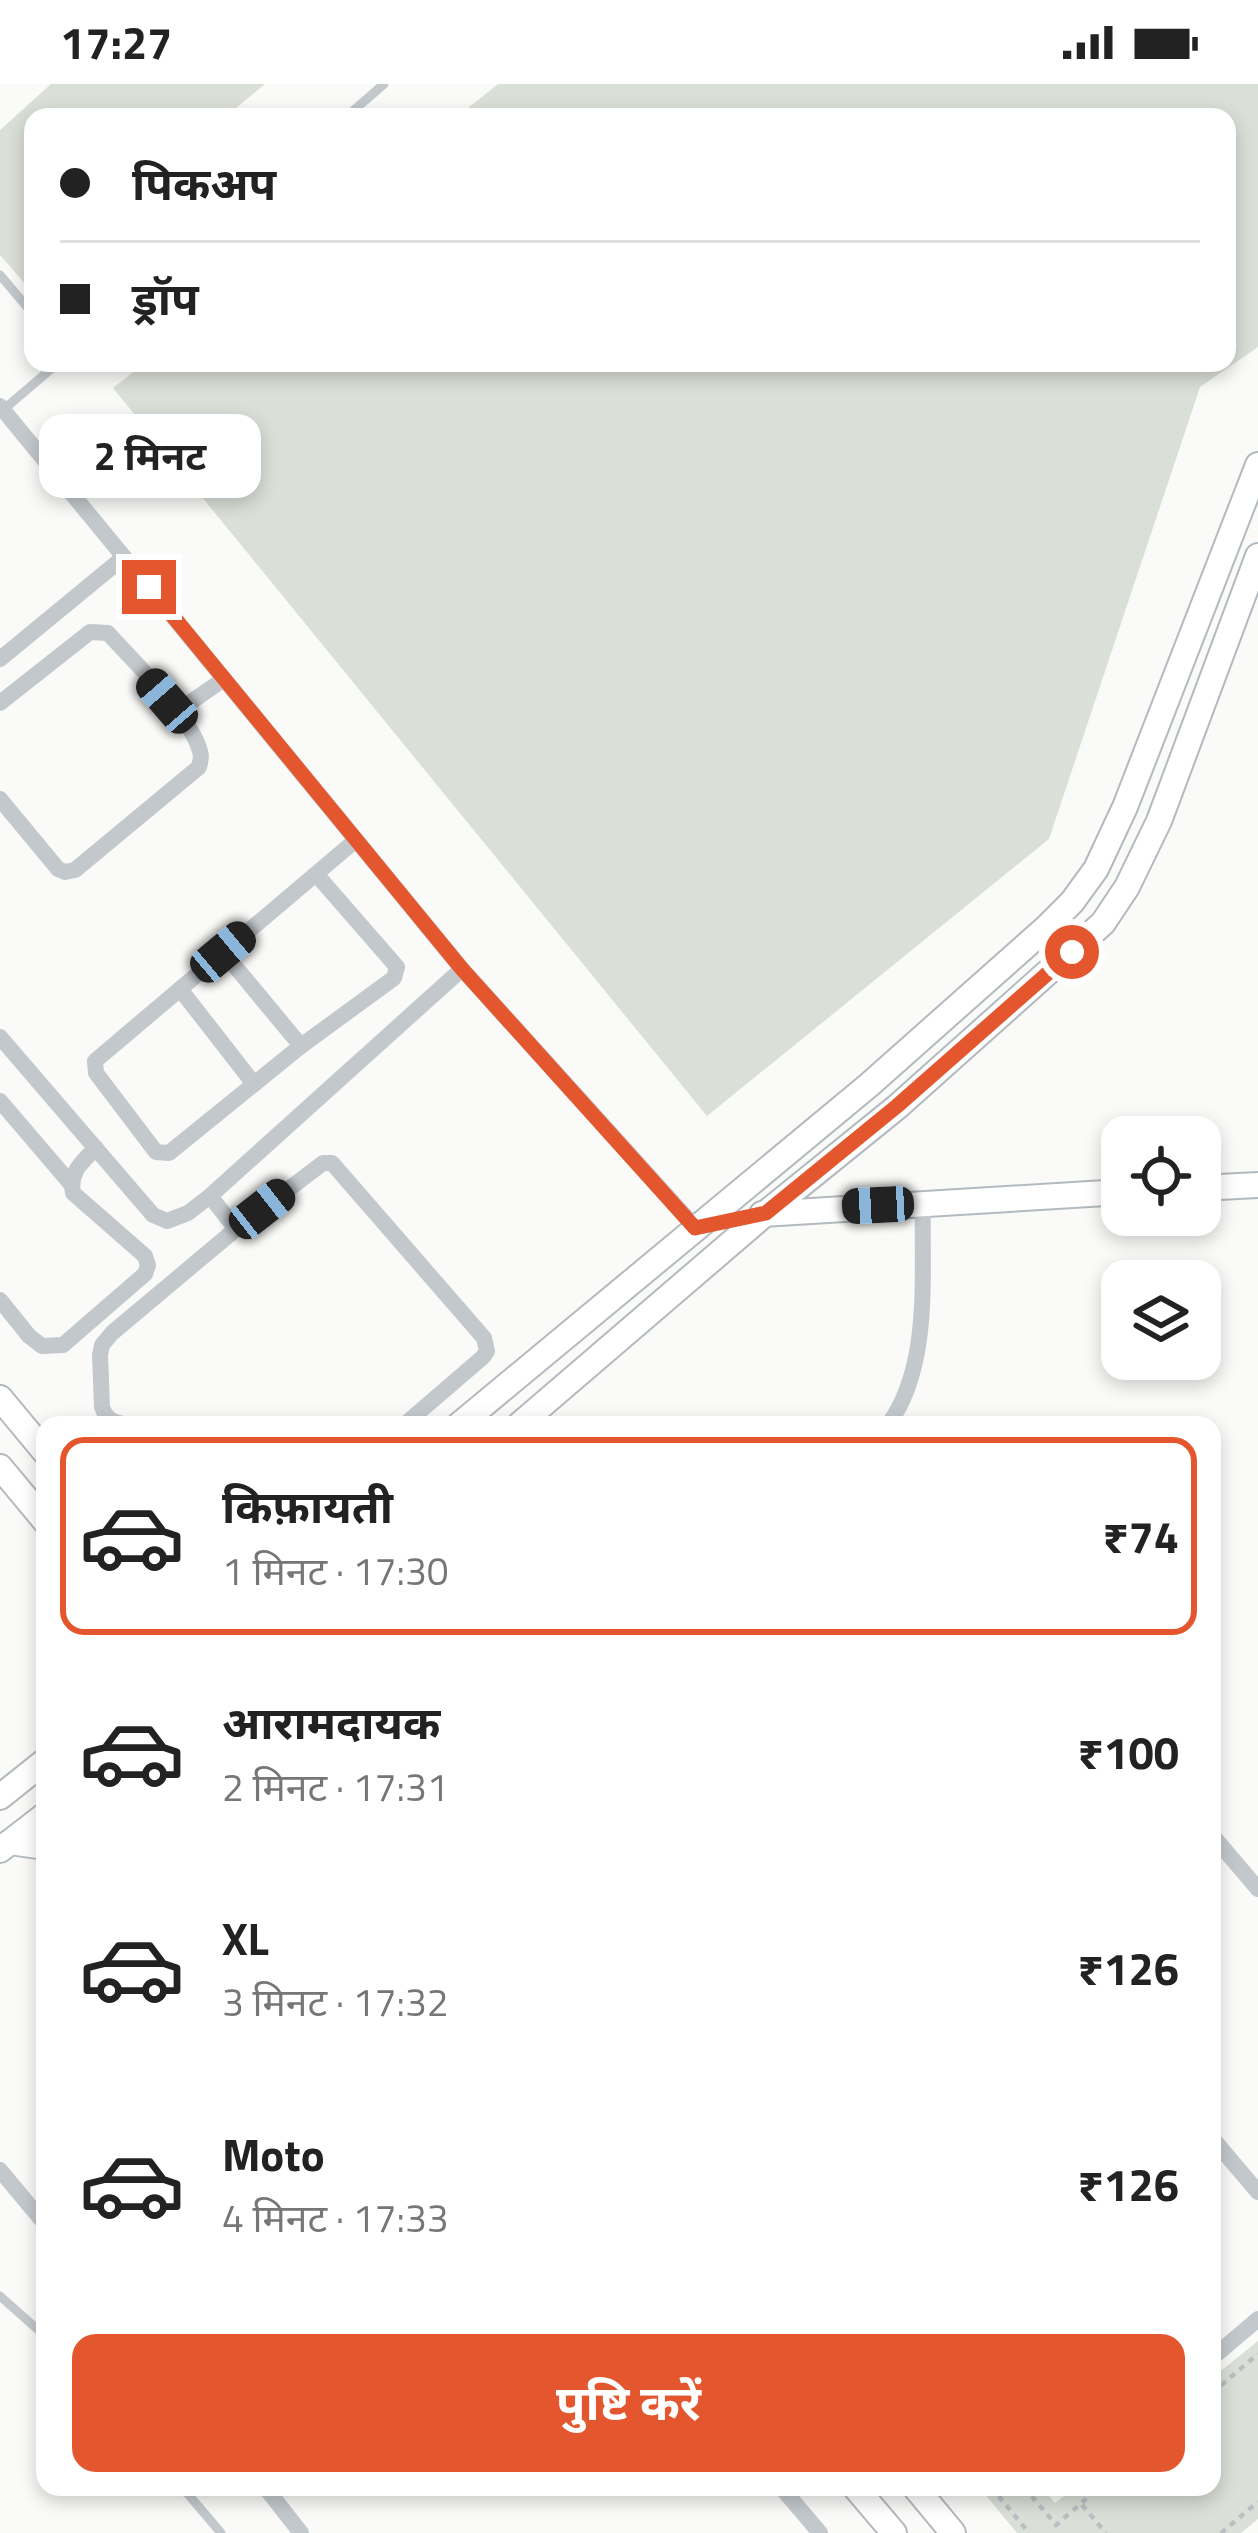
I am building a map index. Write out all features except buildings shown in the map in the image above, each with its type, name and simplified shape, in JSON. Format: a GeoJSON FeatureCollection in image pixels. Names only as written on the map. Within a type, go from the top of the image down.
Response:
{"type":"FeatureCollection","features":[{"type":"Feature","properties":{"kind":"main road"},"geometry":{"type":"LineString","coordinates":[[470,1416],[868,1085],[1072,902],[1096,869],[1125,807],[1258,465]]}},
{"type":"Feature","properties":{"kind":"main road"},"geometry":{"type":"LineString","coordinates":[[529,1416],[897,1106],[1103,923],[1127,887],[1159,821],[1258,556]]}},
{"type":"Feature","properties":{"kind":"main road"},"geometry":{"type":"LineString","coordinates":[[1221,1187],[1258,1185]]}},
{"type":"Feature","properties":{"kind":"main road"},"geometry":{"type":"LineString","coordinates":[[695,1228],[766,1213],[1101,1193]]}},
{"type":"Feature","properties":{"kind":"main road"},"geometry":{"type":"LineString","coordinates":[[0,1398],[36,1441]]}},
{"type":"Feature","properties":{"kind":"main road"},"geometry":{"type":"LineString","coordinates":[[0,1468],[0,1498]]}},
{"type":"Feature","properties":{"kind":"main road"},"geometry":{"type":"LineString","coordinates":[[0,1468],[36,1510]]}},
{"type":"Feature","properties":{"kind":"main road"},"geometry":{"type":"LineString","coordinates":[[0,1798],[36,1768]]}},
{"type":"Feature","properties":{"kind":"main road"},"geometry":{"type":"LineString","coordinates":[[5,1846],[36,1822]]}},
{"type":"Feature","properties":{"kind":"main road"},"geometry":{"type":"LineString","coordinates":[[5,1846],[36,1847]]}},
{"type":"Feature","properties":{"kind":"main road"},"geometry":{"type":"LineString","coordinates":[[863,2496],[894,2533]]}},
{"type":"Feature","properties":{"kind":"main road"},"geometry":{"type":"LineString","coordinates":[[922,2496],[953,2533]]}},
{"type":"Feature","properties":{"kind":"street"},"geometry":{"type":"LineString","coordinates":[[2,408],[462,969],[695,1228]]}},
{"type":"Feature","properties":{"kind":"street"},"geometry":{"type":"LineString","coordinates":[[0,659],[124,557]]}},
{"type":"Feature","properties":{"kind":"street"},"geometry":{"type":"LineString","coordinates":[[0,703],[90,632],[101,631],[108,633],[173,706],[201,752],[199,767],[75,870],[58,869],[0,799]]}},
{"type":"Feature","properties":{"kind":"street"},"geometry":{"type":"LineString","coordinates":[[173,706],[188,704],[224,679]]}},
{"type":"Feature","properties":{"kind":"street"},"geometry":{"type":"LineString","coordinates":[[316,874],[397,967],[394,978],[169,1153],[156,1152],[96,1073],[95,1061],[356,840]]}},
{"type":"Feature","properties":{"kind":"street"},"geometry":{"type":"LineString","coordinates":[[223,952],[301,1046]]}},
{"type":"Feature","properties":{"kind":"street"},"geometry":{"type":"LineString","coordinates":[[0,1037],[153,1215],[167,1221],[188,1213],[210,1196],[462,969]]}},
{"type":"Feature","properties":{"kind":"street"},"geometry":{"type":"LineString","coordinates":[[180,989],[254,1084]]}},
{"type":"Feature","properties":{"kind":"street"},"geometry":{"type":"LineString","coordinates":[[0,1101],[71,1184],[73,1193],[145,1256],[148,1265],[145,1274],[63,1345],[42,1346],[0,1300]]}},
{"type":"Feature","properties":{"kind":"street"},"geometry":{"type":"LineString","coordinates":[[71,1184],[76,1168],[96,1148]]}},
{"type":"Feature","properties":{"kind":"street"},"geometry":{"type":"LineString","coordinates":[[106,1416],[102,1345],[112,1333],[322,1163],[339,1168],[487,1344],[483,1358],[415,1416]]}},
{"type":"Feature","properties":{"kind":"street"},"geometry":{"type":"LineString","coordinates":[[210,1196],[236,1229]]}},
{"type":"Feature","properties":{"kind":"street"},"geometry":{"type":"LineString","coordinates":[[895,1416],[902,1407],[920,1332],[923,1203]]}},
{"type":"Feature","properties":{"kind":"street"},"geometry":{"type":"LineString","coordinates":[[1221,1846],[1258,1889]]}},
{"type":"Feature","properties":{"kind":"street"},"geometry":{"type":"LineString","coordinates":[[1221,2149],[1258,2192]]}},
{"type":"Feature","properties":{"kind":"street"},"geometry":{"type":"LineString","coordinates":[[0,2170],[36,2213]]}},
{"type":"Feature","properties":{"kind":"street"},"geometry":{"type":"LineString","coordinates":[[1221,2350],[1258,2319]]}},
{"type":"Feature","properties":{"kind":"street"},"geometry":{"type":"LineString","coordinates":[[272,2496],[301,2533]]}},
{"type":"Feature","properties":{"kind":"street"},"geometry":{"type":"LineString","coordinates":[[789,2496],[820,2533]]}},
{"type":"Feature","properties":{"kind":"lane"},"geometry":{"type":"LineString","coordinates":[[356,108],[384,84]]}},
{"type":"Feature","properties":{"kind":"lane"},"geometry":{"type":"LineString","coordinates":[[0,275],[24,303]]}},
{"type":"Feature","properties":{"kind":"lane"},"geometry":{"type":"LineString","coordinates":[[2,408],[47,372]]}},
{"type":"Feature","properties":{"kind":"lane"},"geometry":{"type":"LineString","coordinates":[[0,2296],[36,2328]]}},
{"type":"Feature","properties":{"kind":"lane"},"geometry":{"type":"LineString","coordinates":[[189,2496],[220,2533]]}},
{"type":"Feature","properties":{"kind":"path"},"geometry":{"type":"LineString","coordinates":[[1221,2385],[1258,2354]]}},
{"type":"Feature","properties":{"kind":"path"},"geometry":{"type":"LineString","coordinates":[[998,2496],[1029,2533]]}},
{"type":"Feature","properties":{"kind":"path"},"geometry":{"type":"LineString","coordinates":[[1032,2496],[1056,2525],[1089,2496]]}},
{"type":"Feature","properties":{"kind":"path"},"geometry":{"type":"LineString","coordinates":[[1221,2533],[1258,2502]]}},
{"type":"Feature","properties":{"kind":"path"},"geometry":{"type":"LineString","coordinates":[[1081,2503],[1106,2533]]}},
{"type":"Feature","properties":{"kind":"shaded area"},"geometry":{"type":"Polygon","coordinates":[[[51,84],[265,84],[236,108],[24,108],[51,84]]]}},
{"type":"Feature","properties":{"kind":"shaded area"},"geometry":{"type":"Polygon","coordinates":[[[498,84],[1258,84],[1258,347],[1236,362],[1236,108],[468,108],[498,84]]]}},
{"type":"Feature","properties":{"kind":"shaded area"},"geometry":{"type":"Polygon","coordinates":[[[24,108],[24,283],[0,255],[0,130],[24,108]]]}},
{"type":"Feature","properties":{"kind":"shaded area"},"geometry":{"type":"Polygon","coordinates":[[[133,372],[1222,372],[1200,387],[1049,839],[707,1116],[113,388],[133,372]]]}},
{"type":"Feature","properties":{"kind":"shaded area"},"geometry":{"type":"Polygon","coordinates":[[[1258,2341],[1258,2519],[1241,2533],[1017,2533],[986,2496],[1049,2496],[1055,2503],[1064,2496],[1221,2496],[1221,2371],[1258,2341]]]}},
{"type":"Feature","properties":{"kind":"route"},"geometry":{"type":"LineString","coordinates":[[149,587],[462,969],[695,1228],[766,1213],[897,1106],[1072,952]]}}]}
